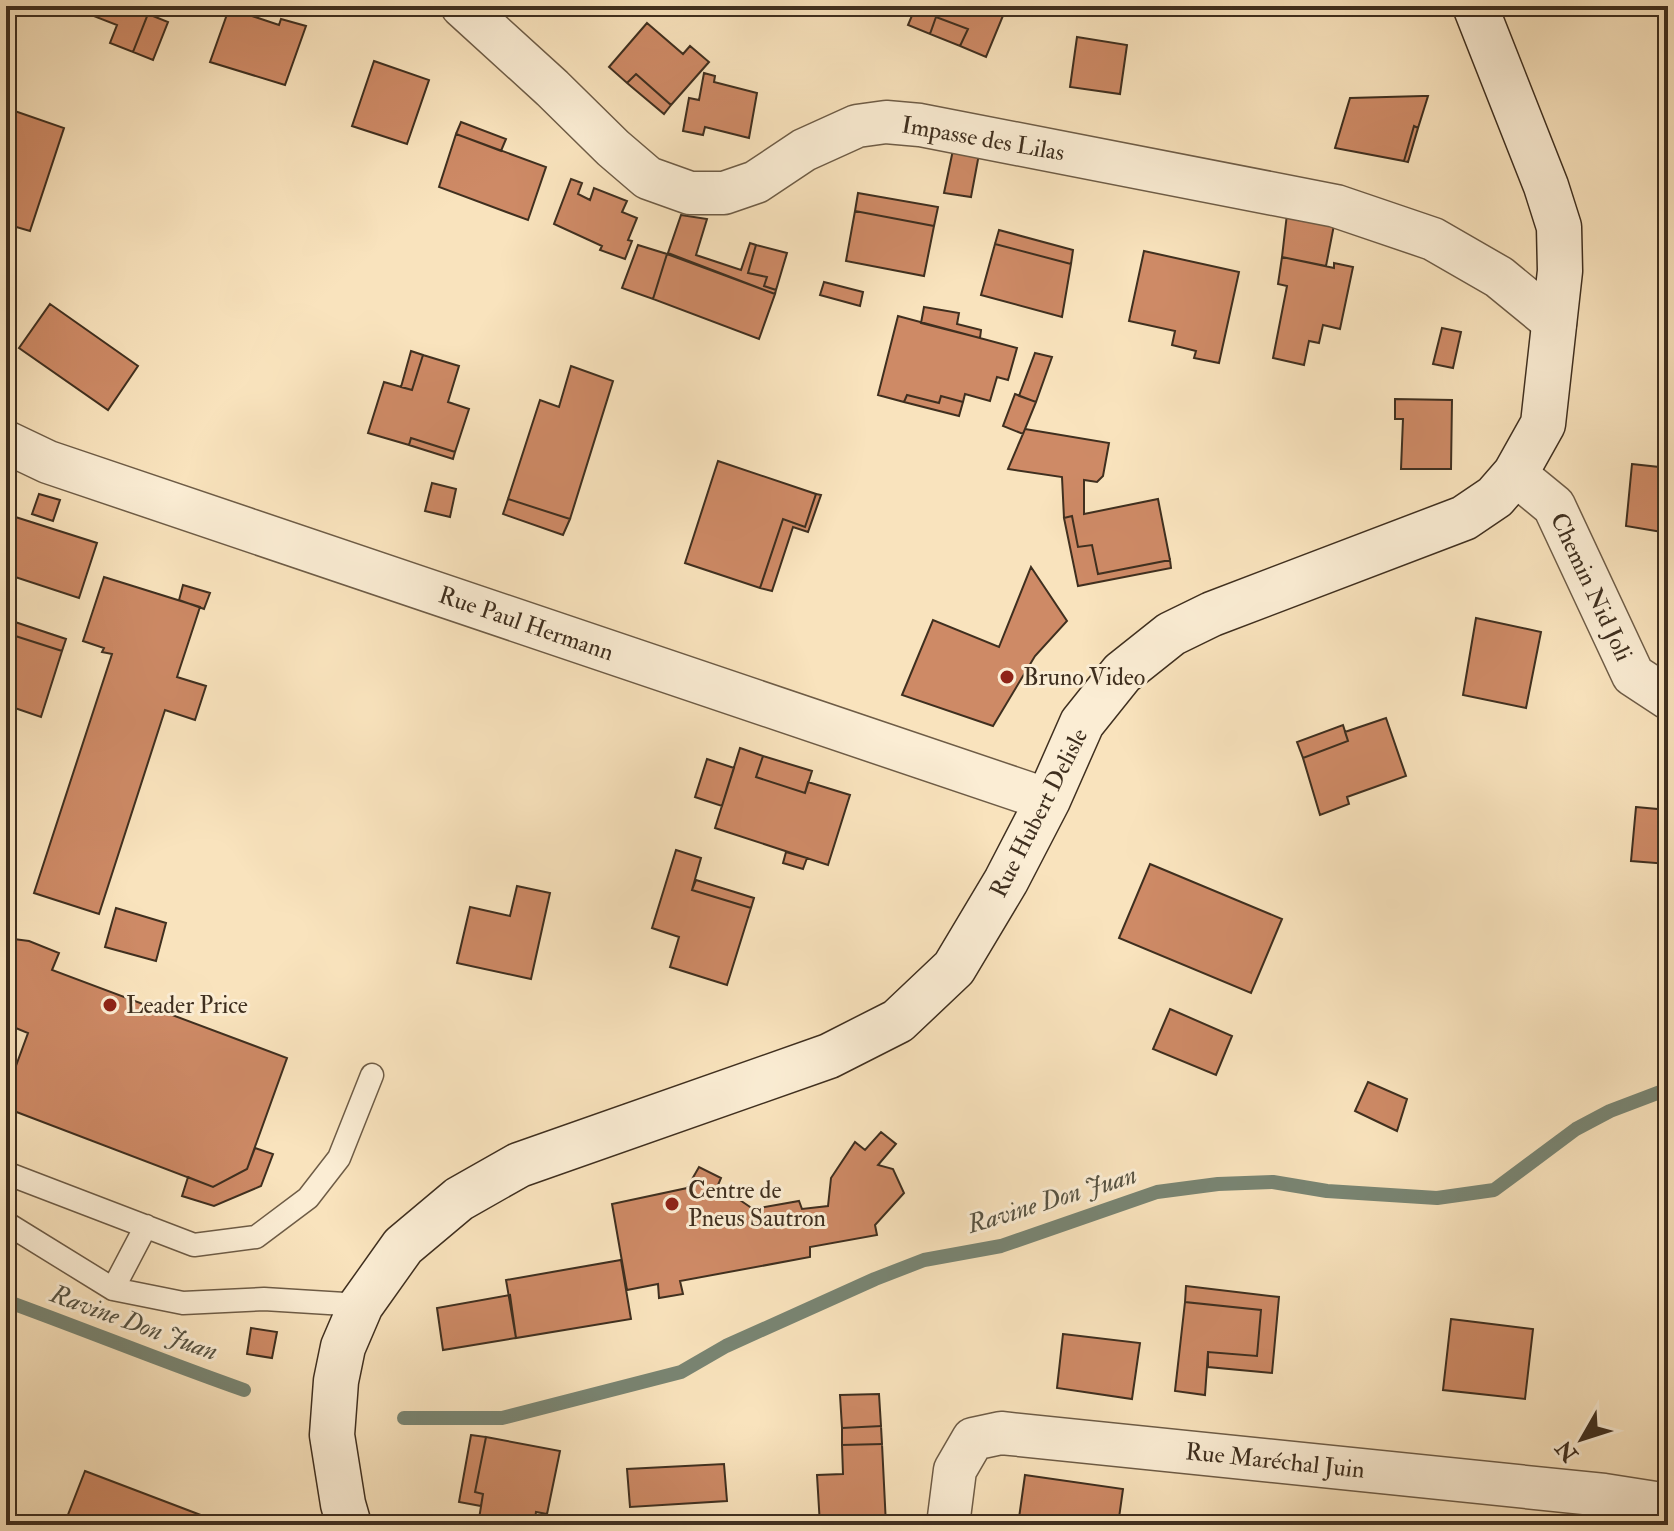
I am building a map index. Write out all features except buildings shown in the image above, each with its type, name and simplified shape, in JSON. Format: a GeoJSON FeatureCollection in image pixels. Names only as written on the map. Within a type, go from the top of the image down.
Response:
{"type":"FeatureCollection","features":[{"type":"Feature","properties":{"kind":"main road","name":"Rue Hubert Delisle"},"geometry":{"type":"LineString","coordinates":[[349,1525],[332,1435],[340,1358],[361,1305],[403,1246],[459,1199],[519,1165],[829,1056],[898,1021],[954,968],[1006,881],[1048,800],[1082,723],[1122,673],[1171,634],[1212,614],[1464,518],[1495,497],[1515,474],[1543,424],[1560,271],[1559,227],[1546,186],[1475,6]]}},
{"type":"Feature","properties":{"kind":"street","name":"Impasse des Lilas"},"geometry":{"type":"LineString","coordinates":[[462,6],[648,178],[690,193],[724,193],[756,182],[804,150],[857,126],[886,122],[920,125],[1336,206],[1433,239],[1499,277],[1555,323]]}},
{"type":"Feature","properties":{"kind":"street","name":"Rue Paul Hermann"},"geometry":{"type":"LineString","coordinates":[[6,442],[63,468],[1048,800]]}},
{"type":"Feature","properties":{"kind":"street","name":"Chemin Nid Joli"},"geometry":{"type":"LineString","coordinates":[[1515,474],[1554,506],[1633,675],[1668,698]]}},
{"type":"Feature","properties":{"kind":"street","name":"Rue Maréchal Juin"},"geometry":{"type":"LineString","coordinates":[[948,1525],[955,1470],[967,1449],[973,1439],[1001,1433],[1572,1492],[1668,1505]]}},
{"type":"Feature","properties":{"kind":"lane"},"geometry":{"type":"LineString","coordinates":[[6,1173],[194,1245],[256,1237],[308,1198],[339,1158],[372,1075]]}},
{"type":"Feature","properties":{"kind":"lane"},"geometry":{"type":"LineString","coordinates":[[6,1223],[113,1289],[183,1303],[264,1299],[361,1305]]}},
{"type":"Feature","properties":{"kind":"lane"},"geometry":{"type":"LineString","coordinates":[[113,1289],[146,1226]]}},
{"type":"Feature","properties":{"kind":"waterway","name":"Ravine Don Juan"},"geometry":{"type":"LineString","coordinates":[[404,1418],[502,1418],[681,1372],[726,1346],[924,1260],[1001,1246],[1157,1192],[1218,1184],[1273,1182],[1327,1191],[1437,1198],[1494,1190],[1576,1129],[1610,1111],[1668,1089]]}},
{"type":"Feature","properties":{"kind":"waterway","name":"Ravine Don Juan"},"geometry":{"type":"LineString","coordinates":[[6,1301],[244,1390]]}},
{"type":"Feature","properties":{"kind":"place","name":"Bruno Video"},"geometry":{"type":"Point","coordinates":[1007,677]}},
{"type":"Feature","properties":{"kind":"place","name":"Leader Price"},"geometry":{"type":"Point","coordinates":[110,1005]}},
{"type":"Feature","properties":{"kind":"place","name":"Centre de Pneus Sautron"},"geometry":{"type":"Point","coordinates":[672,1204]}}]}
